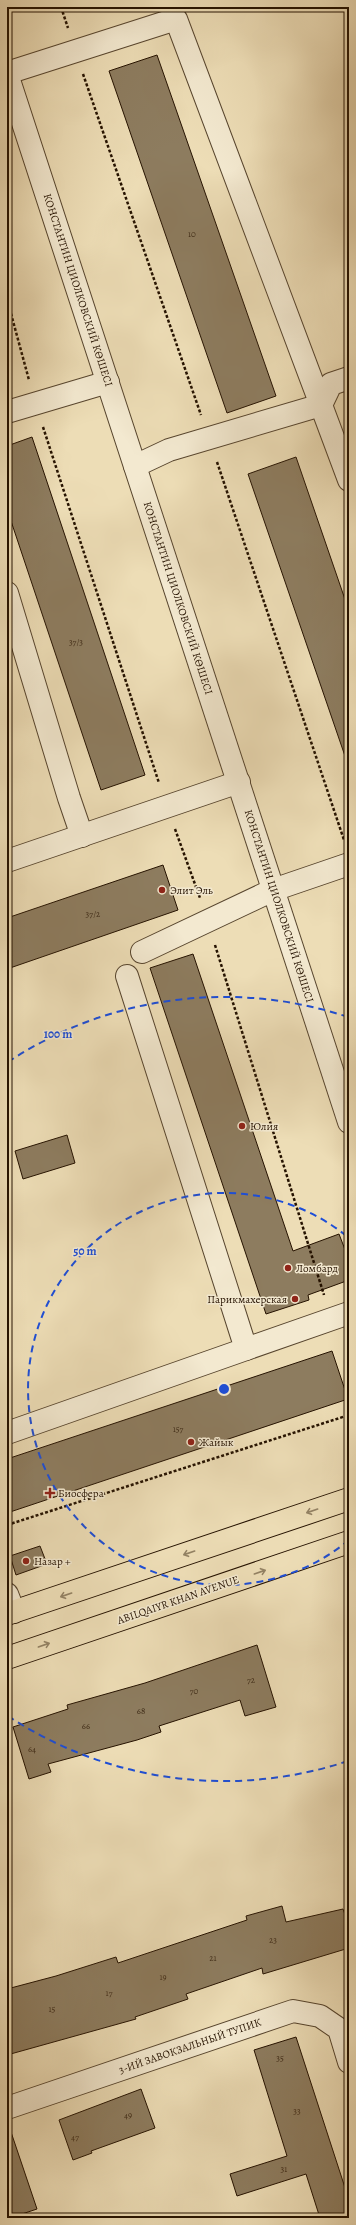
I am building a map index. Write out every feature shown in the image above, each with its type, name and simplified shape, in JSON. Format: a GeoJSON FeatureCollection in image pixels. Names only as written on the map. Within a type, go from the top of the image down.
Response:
{"type":"FeatureCollection","features":[{"type":"Feature","properties":{"kind":"main road"},"geometry":{"type":"LineString","coordinates":[[9,1607],[349,1499]]}},
{"type":"Feature","properties":{"kind":"main road","name":"ABILQAIYR KHAN AVENUE"},"geometry":{"type":"LineString","coordinates":[[7,1658],[349,1542]]}},
{"type":"Feature","properties":{"kind":"street"},"geometry":{"type":"LineString","coordinates":[[7,73],[174,13],[349,480]]}},
{"type":"Feature","properties":{"kind":"street","name":"КОНСТАНТИН ЦИОЛКОВСКИЙ КӨШЕСІ"},"geometry":{"type":"LineString","coordinates":[[7,73],[349,1122]]}},
{"type":"Feature","properties":{"kind":"street"},"geometry":{"type":"LineString","coordinates":[[321,405],[330,384],[349,378]]}},
{"type":"Feature","properties":{"kind":"street"},"geometry":{"type":"LineString","coordinates":[[7,412],[108,382]]}},
{"type":"Feature","properties":{"kind":"street"},"geometry":{"type":"LineString","coordinates":[[135,466],[169,450],[321,405]]}},
{"type":"Feature","properties":{"kind":"street"},"geometry":{"type":"LineString","coordinates":[[7,593],[69,798],[82,836]]}},
{"type":"Feature","properties":{"kind":"street"},"geometry":{"type":"LineString","coordinates":[[7,861],[238,782]]}},
{"type":"Feature","properties":{"kind":"street"},"geometry":{"type":"LineString","coordinates":[[142,952],[273,890],[349,864]]}},
{"type":"Feature","properties":{"kind":"street"},"geometry":{"type":"LineString","coordinates":[[127,976],[246,1349]]}},
{"type":"Feature","properties":{"kind":"street"},"geometry":{"type":"LineString","coordinates":[[7,1433],[349,1313]]}},
{"type":"Feature","properties":{"kind":"street","name":"3-ИЙ ЗАВОКЗАЛЬНЫЙ ТУПИК"},"geometry":{"type":"LineString","coordinates":[[7,2108],[293,2011],[320,2016],[339,2029],[349,2062]]}},
{"type":"Feature","properties":{"kind":"path"},"geometry":{"type":"LineString","coordinates":[[7,1525],[349,1415]]}},
{"type":"Feature","properties":{"kind":"building"},"geometry":{"type":"Polygon","coordinates":[[[157,55],[276,396],[227,413],[109,71],[157,55]]]}},
{"type":"Feature","properties":{"kind":"building"},"geometry":{"type":"Polygon","coordinates":[[[32,437],[145,775],[101,790],[7,509],[7,446],[32,437]]]}},
{"type":"Feature","properties":{"kind":"building"},"geometry":{"type":"Polygon","coordinates":[[[296,457],[349,611],[349,758],[346,759],[248,474],[296,457]]]}},
{"type":"Feature","properties":{"kind":"building"},"geometry":{"type":"Polygon","coordinates":[[[163,865],[178,910],[7,969],[7,918],[163,865]]]}},
{"type":"Feature","properties":{"kind":"building"},"geometry":{"type":"Polygon","coordinates":[[[193,954],[293,1251],[339,1234],[349,1260],[349,1280],[308,1295],[309,1300],[266,1314],[150,968],[193,954]]]}},
{"type":"Feature","properties":{"kind":"building"},"geometry":{"type":"Polygon","coordinates":[[[67,1135],[75,1163],[23,1179],[15,1151],[67,1135]]]}},
{"type":"Feature","properties":{"kind":"building"},"geometry":{"type":"Polygon","coordinates":[[[332,1351],[348,1399],[7,1513],[7,1459],[332,1351]]]}},
{"type":"Feature","properties":{"kind":"building"},"geometry":{"type":"Polygon","coordinates":[[[40,1546],[47,1564],[16,1575],[10,1556],[40,1546]]]}},
{"type":"Feature","properties":{"kind":"building"},"geometry":{"type":"Polygon","coordinates":[[[257,1645],[276,1707],[245,1716],[240,1700],[159,1726],[161,1732],[137,1740],[48,1764],[51,1772],[29,1779],[13,1727],[68,1709],[67,1705],[145,1683],[257,1645]]]}},
{"type":"Feature","properties":{"kind":"building"},"geometry":{"type":"Polygon","coordinates":[[[282,1906],[286,1922],[343,1909],[349,1926],[349,1948],[263,1974],[262,1968],[186,1994],[188,1999],[135,2017],[136,2019],[7,2055],[7,1989],[56,1976],[116,1957],[118,1963],[247,1920],[246,1916],[282,1906]]]}},
{"type":"Feature","properties":{"kind":"building"},"geometry":{"type":"Polygon","coordinates":[[[296,2037],[349,2200],[349,2218],[320,2218],[306,2174],[237,2196],[230,2174],[287,2156],[254,2050],[296,2037]]]}},
{"type":"Feature","properties":{"kind":"building"},"geometry":{"type":"Polygon","coordinates":[[[141,2089],[155,2128],[91,2151],[92,2153],[73,2160],[59,2120],[141,2089]]]}},
{"type":"Feature","properties":{"kind":"building"},"geometry":{"type":"Polygon","coordinates":[[[7,2132],[11,2132],[37,2209],[10,2218],[7,2218],[7,2132]]]}},
{"type":"Feature","properties":{"kind":"place","name":"Элит Эль"},"geometry":{"type":"Point","coordinates":[162,890]}},
{"type":"Feature","properties":{"kind":"place","name":"Юлия"},"geometry":{"type":"Point","coordinates":[242,1126]}},
{"type":"Feature","properties":{"kind":"place","name":"Ломбард"},"geometry":{"type":"Point","coordinates":[288,1268]}},
{"type":"Feature","properties":{"kind":"place","name":"Парикмахерская"},"geometry":{"type":"Point","coordinates":[295,1299]}},
{"type":"Feature","properties":{"kind":"place","name":"Жайык"},"geometry":{"type":"Point","coordinates":[191,1442]}},
{"type":"Feature","properties":{"kind":"place","name":"Биосфера"},"geometry":{"type":"Point","coordinates":[50,1493]}},
{"type":"Feature","properties":{"kind":"place","name":"Назар +"},"geometry":{"type":"Point","coordinates":[26,1561]}}]}
